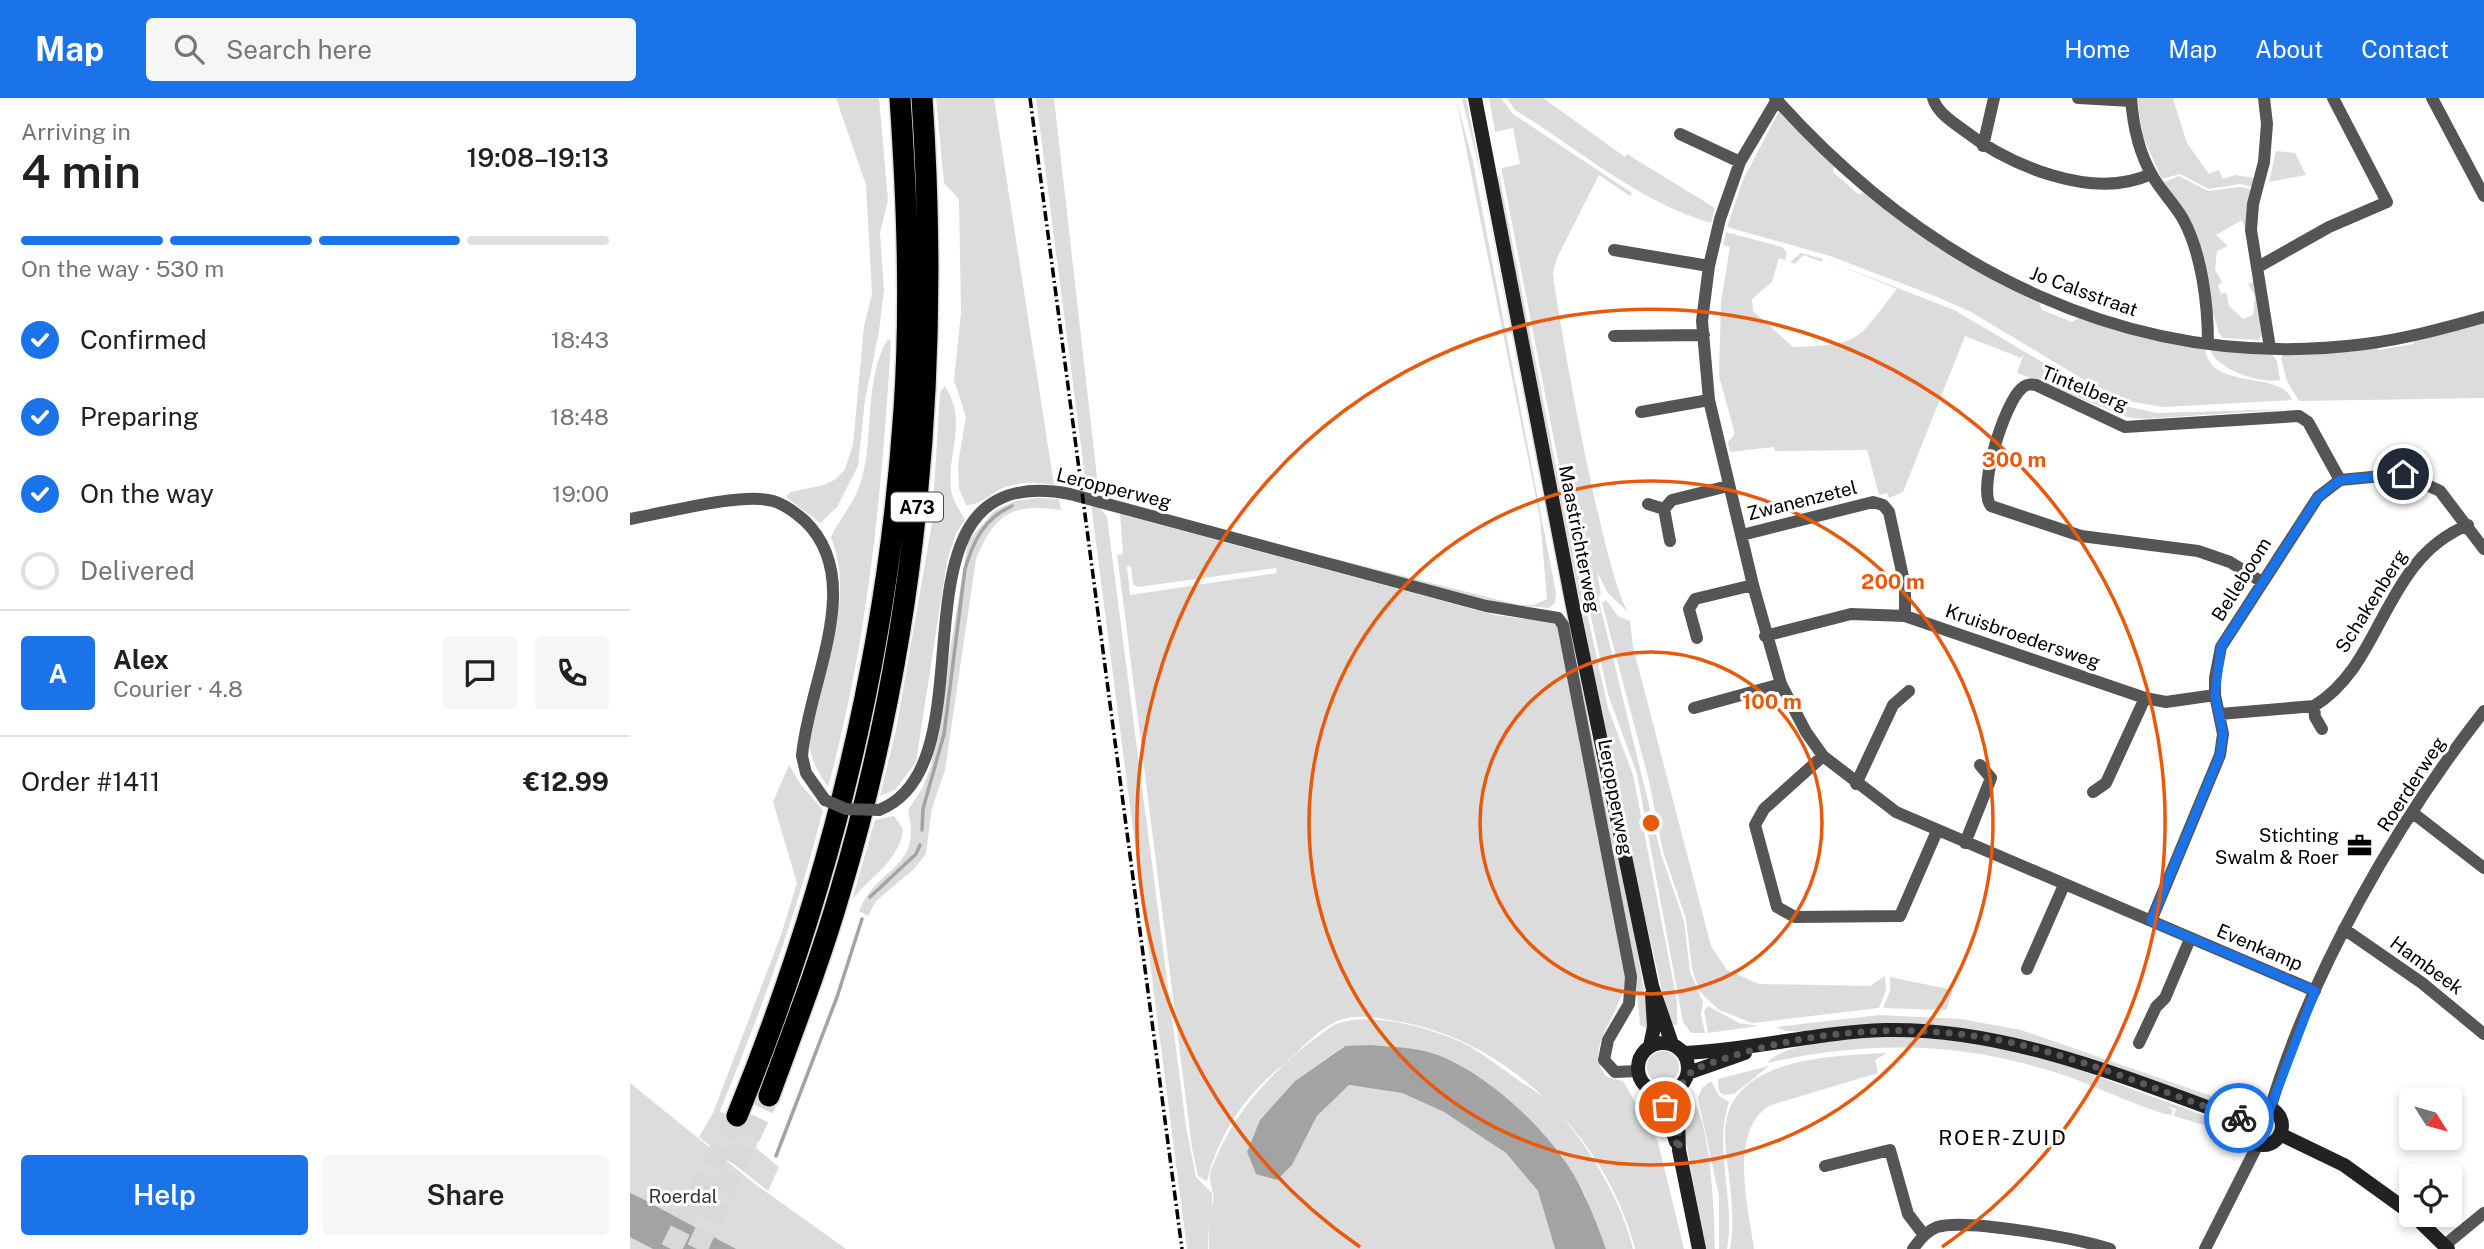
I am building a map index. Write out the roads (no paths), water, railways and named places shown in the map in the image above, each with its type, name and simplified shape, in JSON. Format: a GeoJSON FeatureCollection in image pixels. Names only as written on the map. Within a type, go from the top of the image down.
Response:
{"type":"FeatureCollection","features":[{"type":"Feature","properties":{"kind":"highway","name":"A73"},"geometry":{"type":"LineString","coordinates":[[737,1116],[770,1035],[828,854],[854,752],[884,594],[904,408],[907,321],[906,198],[900,98]]}},
{"type":"Feature","properties":{"kind":"highway","name":"A73"},"geometry":{"type":"LineString","coordinates":[[769,1096],[841,890],[881,729],[904,607],[917,515],[929,347],[930,230],[922,98]]}},
{"type":"Feature","properties":{"kind":"main road","name":"Maastrichterweg"},"geometry":{"type":"LineString","coordinates":[[1475,98],[1573,607],[1652,986],[1672,1044]]}},
{"type":"Feature","properties":{"kind":"main road","name":"Maastrichterweg"},"geometry":{"type":"LineString","coordinates":[[1650,1046],[1654,1027],[1652,986]]}},
{"type":"Feature","properties":{"kind":"main road"},"geometry":{"type":"LineString","coordinates":[[1699,1249],[1679,1150],[1665,1107],[1655,1092],[1644,1085],[1638,1071],[1639,1059],[1650,1046],[1672,1044],[1684,1053],[1759,1047],[1865,1031],[1961,1034],[2048,1052],[2245,1121]]}},
{"type":"Feature","properties":{"kind":"main road"},"geometry":{"type":"LineString","coordinates":[[1679,1150],[1677,1090],[1688,1073],[1759,1047]]}},
{"type":"Feature","properties":{"kind":"main road"},"geometry":{"type":"LineString","coordinates":[[1684,1053],[1688,1073]]}},
{"type":"Feature","properties":{"kind":"main road"},"geometry":{"type":"LineString","coordinates":[[1655,1092],[1677,1090]]}},
{"type":"Feature","properties":{"kind":"main road"},"geometry":{"type":"LineString","coordinates":[[2256,1109],[2270,1109],[2280,1119],[2280,1133],[2273,1142],[2258,1144],[2247,1136],[2245,1121],[2256,1109]]}},
{"type":"Feature","properties":{"kind":"main road"},"geometry":{"type":"LineString","coordinates":[[2280,1133],[2344,1165],[2399,1205]]}},
{"type":"Feature","properties":{"kind":"main road"},"geometry":{"type":"LineString","coordinates":[[2425,1227],[2446,1247]]}},
{"type":"Feature","properties":{"kind":"street"},"geometry":{"type":"LineString","coordinates":[[1933,98],[1948,118],[1983,146],[2035,168],[2071,179],[2105,184],[2134,182],[2151,174]]}},
{"type":"Feature","properties":{"kind":"street"},"geometry":{"type":"LineString","coordinates":[[1983,146],[1994,98]]}},
{"type":"Feature","properties":{"kind":"street"},"geometry":{"type":"LineString","coordinates":[[2078,98],[2131,99],[2134,134],[2151,174],[2183,218],[2194,248],[2208,321],[2208,344]]}},
{"type":"Feature","properties":{"kind":"street"},"geometry":{"type":"LineString","coordinates":[[2264,98],[2267,124],[2264,162],[2253,204],[2251,230],[2270,348]]}},
{"type":"Feature","properties":{"kind":"street"},"geometry":{"type":"LineString","coordinates":[[2258,267],[2329,227],[2386,202],[2333,98]]}},
{"type":"Feature","properties":{"kind":"street"},"geometry":{"type":"LineString","coordinates":[[2432,98],[2484,196]]}},
{"type":"Feature","properties":{"kind":"street","name":"Evenkamp"},"geometry":{"type":"LineString","coordinates":[[1777,99],[1740,162],[1717,227],[1709,266],[1704,335],[1709,400],[1752,585],[1781,684],[1805,733],[1823,756],[1856,784],[1896,812],[2315,991]]}},
{"type":"Feature","properties":{"kind":"street","name":"Jo Calsstraat"},"geometry":{"type":"LineString","coordinates":[[1777,99],[1854,178],[1928,234],[1990,275],[2053,304],[2115,326],[2208,344],[2270,348],[2366,344],[2484,317]]}},
{"type":"Feature","properties":{"kind":"street"},"geometry":{"type":"LineString","coordinates":[[1680,134],[1740,162]]}},
{"type":"Feature","properties":{"kind":"street"},"geometry":{"type":"LineString","coordinates":[[1614,250],[1709,266]]}},
{"type":"Feature","properties":{"kind":"street"},"geometry":{"type":"LineString","coordinates":[[1614,336],[1704,335]]}},
{"type":"Feature","properties":{"kind":"street","name":"Tintelberg"},"geometry":{"type":"LineString","coordinates":[[2262,582],[2230,562],[2198,551],[2081,536],[1992,506],[1986,492],[1993,452],[2017,393],[2026,385],[2036,385],[2125,426],[2299,416],[2308,422],[2340,480]]}},
{"type":"Feature","properties":{"kind":"street"},"geometry":{"type":"LineString","coordinates":[[1641,412],[1709,400]]}},
{"type":"Feature","properties":{"kind":"street"},"geometry":{"type":"LineString","coordinates":[[2340,480],[2403,474],[2426,482],[2440,491],[2484,549]]}},
{"type":"Feature","properties":{"kind":"street","name":"Belleboom"},"geometry":{"type":"LineString","coordinates":[[2151,921],[2220,755],[2223,734],[2215,695],[2221,647],[2306,512],[2340,480]]}},
{"type":"Feature","properties":{"kind":"street"},"geometry":{"type":"LineString","coordinates":[[1664,509],[1672,500],[1728,486]]}},
{"type":"Feature","properties":{"kind":"street","name":"Leropperweg"},"geometry":{"type":"LineString","coordinates":[[630,519],[742,499],[773,501],[801,518],[820,536],[831,558],[834,590],[802,756],[806,774],[825,800],[846,809],[880,810],[906,795],[921,774],[937,700],[959,545],[979,514],[1010,495],[1043,490],[1066,494],[1486,606],[1558,618],[1563,625],[1631,977],[1629,1004],[1608,1040],[1604,1060],[1615,1072],[1638,1071]]}},
{"type":"Feature","properties":{"kind":"street","name":"Zwanenzetel"},"geometry":{"type":"LineString","coordinates":[[1742,535],[1873,502],[1883,505],[1889,512],[1905,586],[1905,616]]}},
{"type":"Feature","properties":{"kind":"street"},"geometry":{"type":"LineString","coordinates":[[1648,505],[1664,509]]}},
{"type":"Feature","properties":{"kind":"street"},"geometry":{"type":"LineString","coordinates":[[1664,509],[1671,541]]}},
{"type":"Feature","properties":{"kind":"street","name":"Schakenberg"},"geometry":{"type":"LineString","coordinates":[[2314,706],[2345,680],[2423,553],[2445,534],[2468,525]]}},
{"type":"Feature","properties":{"kind":"street"},"geometry":{"type":"LineString","coordinates":[[1697,638],[1689,609],[1695,599],[1752,585]]}},
{"type":"Feature","properties":{"kind":"street","name":"Kruisbroedersweg"},"geometry":{"type":"LineString","coordinates":[[1766,636],[1851,614],[1905,616],[2145,698],[2166,702],[2215,695]]}},
{"type":"Feature","properties":{"kind":"street"},"geometry":{"type":"LineString","coordinates":[[1694,708],[1781,684]]}},
{"type":"Feature","properties":{"kind":"street"},"geometry":{"type":"LineString","coordinates":[[1856,784],[1893,705],[1909,691]]}},
{"type":"Feature","properties":{"kind":"street"},"geometry":{"type":"LineString","coordinates":[[2093,792],[2106,783],[2145,698]]}},
{"type":"Feature","properties":{"kind":"street"},"geometry":{"type":"LineString","coordinates":[[2220,714],[2314,706],[2315,717],[2322,729]]}},
{"type":"Feature","properties":{"kind":"street","name":"Roerderweg"},"geometry":{"type":"LineString","coordinates":[[2270,1109],[2315,991],[2344,929],[2448,758],[2484,712]]}},
{"type":"Feature","properties":{"kind":"street"},"geometry":{"type":"LineString","coordinates":[[1823,756],[1764,809],[1755,825],[1777,907],[1795,917],[1900,916],[1937,831]]}},
{"type":"Feature","properties":{"kind":"street"},"geometry":{"type":"LineString","coordinates":[[1965,843],[1991,778],[1980,765]]}},
{"type":"Feature","properties":{"kind":"street"},"geometry":{"type":"LineString","coordinates":[[2413,813],[2484,868]]}},
{"type":"Feature","properties":{"kind":"street"},"geometry":{"type":"LineString","coordinates":[[2027,969],[2064,885]]}},
{"type":"Feature","properties":{"kind":"street","name":"Hambeek"},"geometry":{"type":"LineString","coordinates":[[2344,929],[2422,984],[2484,1034]]}},
{"type":"Feature","properties":{"kind":"street","name":"Evenkamp"},"geometry":{"type":"LineString","coordinates":[[2139,1043],[2156,1007],[2165,999],[2190,939]]}},
{"type":"Feature","properties":{"kind":"street"},"geometry":{"type":"LineString","coordinates":[[2205,1249],[2258,1144]]}},
{"type":"Feature","properties":{"kind":"street"},"geometry":{"type":"LineString","coordinates":[[1825,1166],[1890,1150],[1908,1214],[1924,1236]]}},
{"type":"Feature","properties":{"kind":"street"},"geometry":{"type":"LineString","coordinates":[[2446,1247],[2484,1213]]}},
{"type":"Feature","properties":{"kind":"street"},"geometry":{"type":"LineString","coordinates":[[1913,1249],[1936,1227],[1954,1224],[2048,1236],[2110,1249]]}},
{"type":"Feature","properties":{"kind":"waterway"},"geometry":{"type":"LineString","coordinates":[[922,830],[923,809],[944,734],[965,569],[981,532],[994,517],[1012,506]]}},
{"type":"Feature","properties":{"kind":"waterway"},"geometry":{"type":"LineString","coordinates":[[870,897],[916,854],[920,845]]}},
{"type":"Feature","properties":{"kind":"waterway"},"geometry":{"type":"LineString","coordinates":[[776,1156],[837,997],[862,919]]}},
{"type":"Feature","properties":{"kind":"tunnel"},"geometry":{"type":"LineString","coordinates":[[697,1249],[769,1096]]}},
{"type":"Feature","properties":{"kind":"tunnel"},"geometry":{"type":"LineString","coordinates":[[671,1249],[737,1116]]}},
{"type":"Feature","properties":{"kind":"railway"},"geometry":{"type":"LineString","coordinates":[[1030,98],[1182,1249]]}},
{"type":"Feature","properties":{"kind":"place","name":"Stichting Swalm & Roer"},"geometry":{"type":"Point","coordinates":[2359,846]}},
{"type":"Feature","properties":{"kind":"district","name":"ROER-ZUID"},"geometry":{"type":"Point","coordinates":[2003,1137]}},
{"type":"Feature","properties":{"kind":"park label","name":"Roerdal"},"geometry":{"type":"Point","coordinates":[683,1196]}}]}
